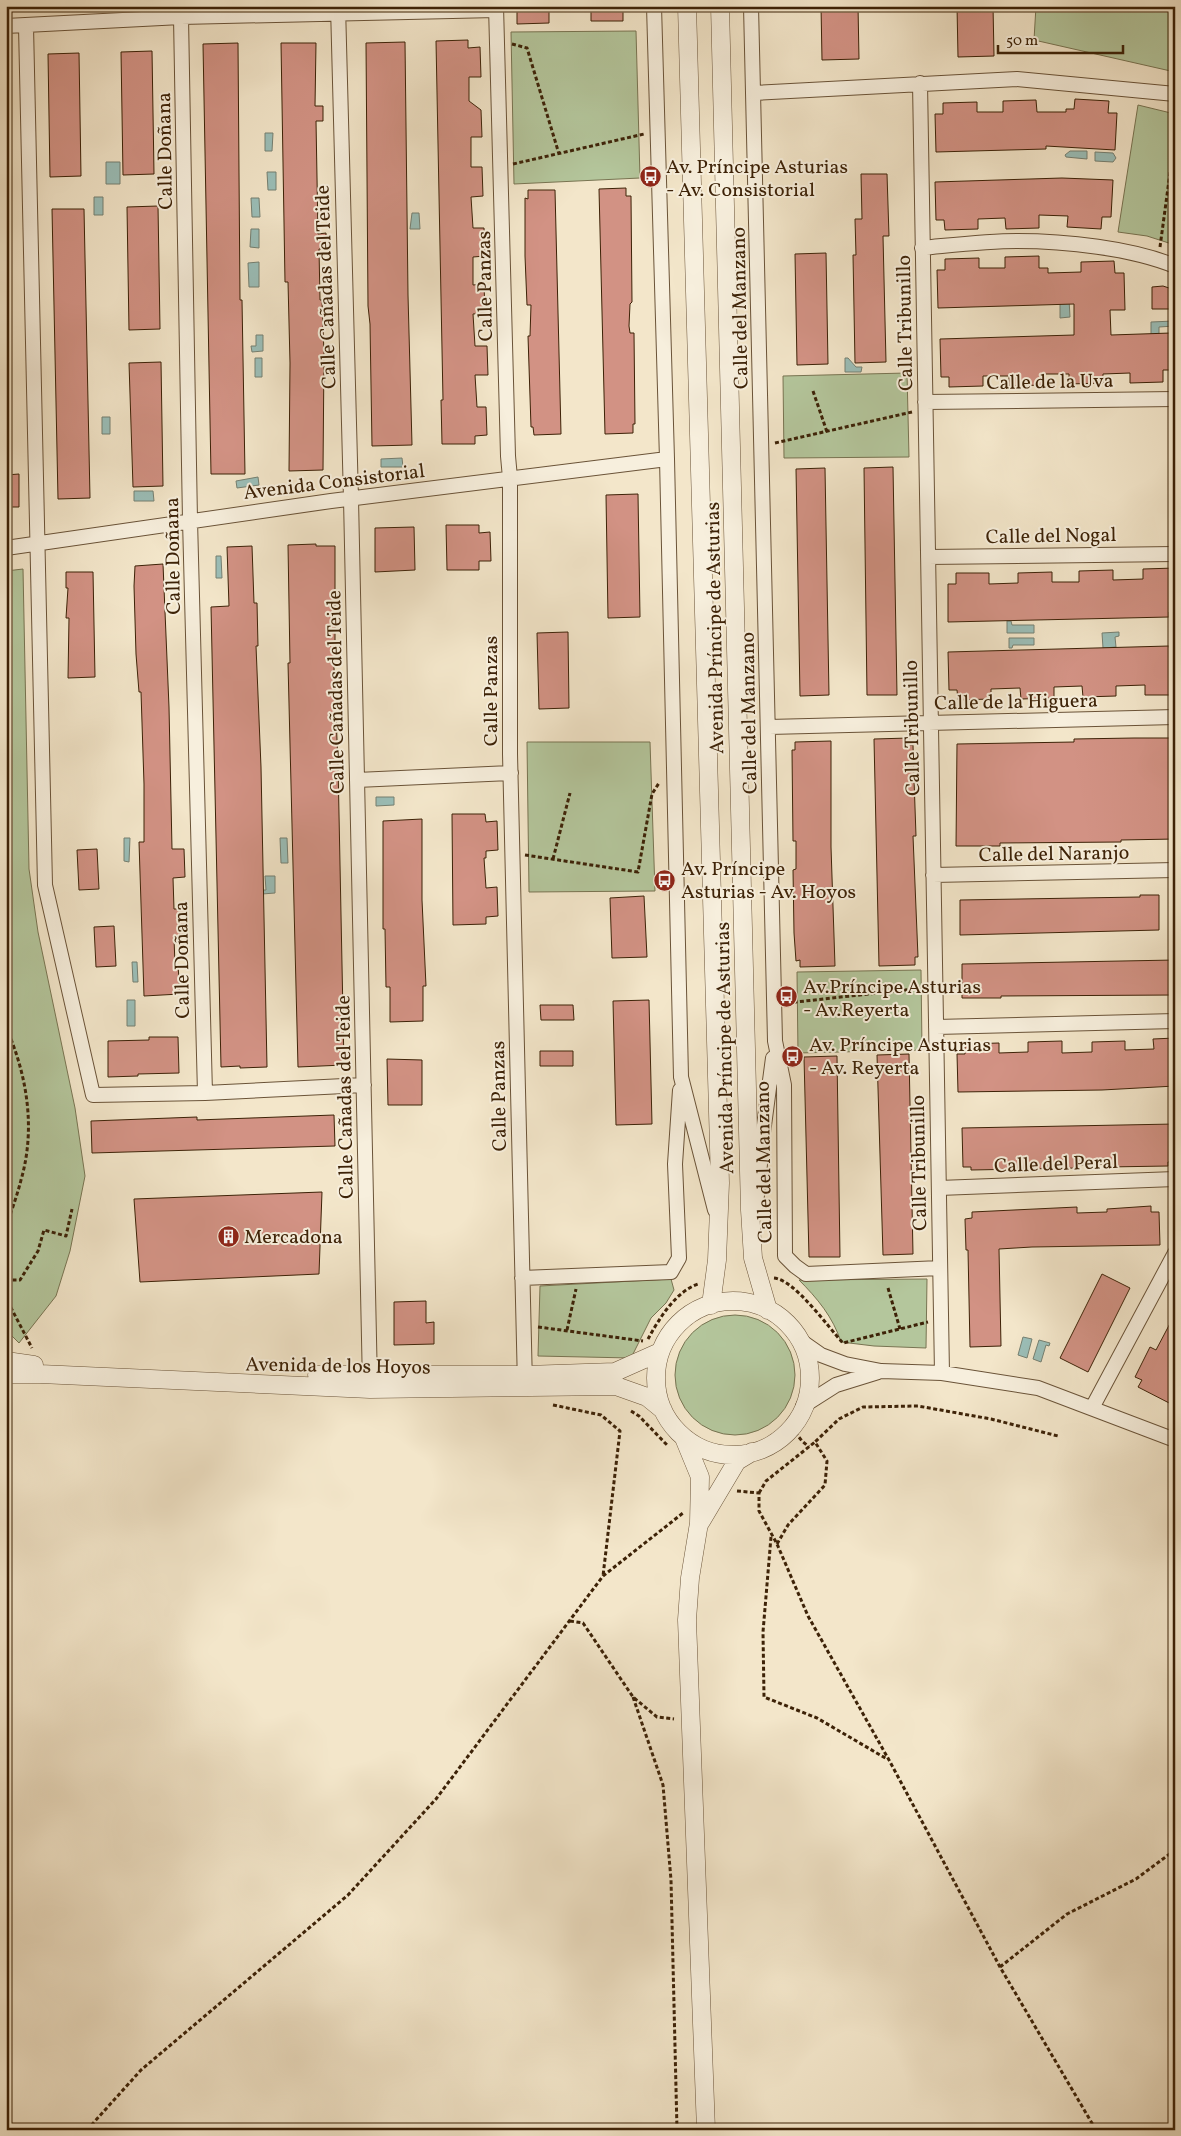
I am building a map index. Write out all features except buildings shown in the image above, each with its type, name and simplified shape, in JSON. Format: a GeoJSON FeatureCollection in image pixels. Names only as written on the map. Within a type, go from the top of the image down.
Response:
{"type":"FeatureCollection","features":[{"type":"Feature","properties":{"kind":"street","name":"Avenida Príncipe de Asturias"},"geometry":{"type":"LineString","coordinates":[[522,1278],[671,1272],[679,1258],[675,1164],[681,1077],[675,761],[654,6]]}},
{"type":"Feature","properties":{"kind":"street","name":"Avenida Príncipe de Asturias"},"geometry":{"type":"LineString","coordinates":[[688,6],[720,1183],[717,1260],[711,1305]]}},
{"type":"Feature","properties":{"kind":"street","name":"Avenida Príncipe de Asturias"},"geometry":{"type":"LineString","coordinates":[[720,6],[750,1210],[758,1278],[768,1310]]}},
{"type":"Feature","properties":{"kind":"street","name":"Calle del Manzano"},"geometry":{"type":"LineString","coordinates":[[751,6],[774,1005],[775,1041],[784,1085],[785,1256],[806,1274],[940,1268]]}},
{"type":"Feature","properties":{"kind":"street"},"geometry":{"type":"LineString","coordinates":[[6,26],[338,10],[496,8]]}},
{"type":"Feature","properties":{"kind":"street","name":"Calle Panzas"},"geometry":{"type":"LineString","coordinates":[[496,8],[510,478],[512,853],[525,1382]]}},
{"type":"Feature","properties":{"kind":"street","name":"Calle Cañadas del Teide"},"geometry":{"type":"LineString","coordinates":[[338,10],[351,499],[370,1383]]}},
{"type":"Feature","properties":{"kind":"street","name":"Calle Doñana"},"geometry":{"type":"LineString","coordinates":[[182,18],[190,520],[205,1093]]}},
{"type":"Feature","properties":{"kind":"street"},"geometry":{"type":"LineString","coordinates":[[26,26],[45,885],[93,1095],[205,1093],[364,1085]]}},
{"type":"Feature","properties":{"kind":"street"},"geometry":{"type":"LineString","coordinates":[[754,93],[1017,79],[1175,94]]}},
{"type":"Feature","properties":{"kind":"street","name":"Calle Tribunillo"},"geometry":{"type":"LineString","coordinates":[[920,83],[942,1373]]}},
{"type":"Feature","properties":{"kind":"street"},"geometry":{"type":"LineString","coordinates":[[922,248],[1017,241],[1098,247],[1158,260],[1175,266]]}},
{"type":"Feature","properties":{"kind":"street","name":"Calle de la Uva"},"geometry":{"type":"LineString","coordinates":[[925,406],[1175,399]]}},
{"type":"Feature","properties":{"kind":"street","name":"Avenida Consistorial"},"geometry":{"type":"LineString","coordinates":[[6,548],[190,520],[667,459]]}},
{"type":"Feature","properties":{"kind":"street","name":"Calle del Nogal"},"geometry":{"type":"LineString","coordinates":[[928,557],[1175,554]]}},
{"type":"Feature","properties":{"kind":"street","name":"Calle de la Higuera"},"geometry":{"type":"LineString","coordinates":[[769,728],[1175,717]]}},
{"type":"Feature","properties":{"kind":"street"},"geometry":{"type":"LineString","coordinates":[[357,780],[511,773]]}},
{"type":"Feature","properties":{"kind":"street","name":"Calle del Naranjo"},"geometry":{"type":"LineString","coordinates":[[933,875],[1175,870]]}},
{"type":"Feature","properties":{"kind":"street"},"geometry":{"type":"LineString","coordinates":[[936,1027],[1175,1021]]}},
{"type":"Feature","properties":{"kind":"street","name":"Avenida Príncipe de Asturias"},"geometry":{"type":"LineString","coordinates":[[753,1248],[763,1133],[771,1084],[775,1041]]}},
{"type":"Feature","properties":{"kind":"street","name":"Avenida Príncipe de Asturias"},"geometry":{"type":"LineString","coordinates":[[681,1077],[718,1220]]}},
{"type":"Feature","properties":{"kind":"street","name":"Calle del Peral"},"geometry":{"type":"LineString","coordinates":[[939,1188],[1175,1179]]}},
{"type":"Feature","properties":{"kind":"street"},"geometry":{"type":"LineString","coordinates":[[1092,1408],[1175,1253]]}},
{"type":"Feature","properties":{"kind":"street"},"geometry":{"type":"LineString","coordinates":[[700,1523],[737,1461],[774,1442],[791,1427],[803,1406],[810,1388],[812,1371],[807,1350],[801,1341],[786,1323],[768,1310],[750,1304],[730,1302],[711,1305],[689,1315],[683,1320],[672,1331],[660,1352],[656,1372],[657,1392],[662,1410],[684,1438],[705,1450],[728,1455],[752,1452]]}},
{"type":"Feature","properties":{"kind":"street"},"geometry":{"type":"LineString","coordinates":[[801,1341],[821,1355],[845,1364],[881,1371],[942,1373],[1038,1388],[1175,1440]]}},
{"type":"Feature","properties":{"kind":"street","name":"Avenida de los Hoyos"},"geometry":{"type":"LineString","coordinates":[[525,1382],[615,1372],[660,1352]]}},
{"type":"Feature","properties":{"kind":"street","name":"Avenida de los Hoyos"},"geometry":{"type":"LineString","coordinates":[[6,1361],[32,1365],[370,1383]]}},
{"type":"Feature","properties":{"kind":"street"},"geometry":{"type":"LineString","coordinates":[[803,1406],[836,1385],[881,1371]]}},
{"type":"Feature","properties":{"kind":"street","name":"Avenida de los Hoyos"},"geometry":{"type":"LineString","coordinates":[[6,1374],[370,1383],[525,1382],[616,1386],[647,1397],[662,1410]]}},
{"type":"Feature","properties":{"kind":"street"},"geometry":{"type":"LineString","coordinates":[[684,1438],[700,1477],[700,1523],[690,1578],[687,1620],[706,2130]]}},
{"type":"Feature","properties":{"kind":"path"},"geometry":{"type":"LineString","coordinates":[[496,40],[528,48],[559,154]]}},
{"type":"Feature","properties":{"kind":"path"},"geometry":{"type":"LineString","coordinates":[[501,167],[658,131]]}},
{"type":"Feature","properties":{"kind":"path"},"geometry":{"type":"LineString","coordinates":[[1158,260],[1175,136]]}},
{"type":"Feature","properties":{"kind":"path"},"geometry":{"type":"LineString","coordinates":[[813,390],[826,432]]}},
{"type":"Feature","properties":{"kind":"path"},"geometry":{"type":"LineString","coordinates":[[762,446],[826,432],[925,406]]}},
{"type":"Feature","properties":{"kind":"path"},"geometry":{"type":"LineString","coordinates":[[512,853],[638,872],[652,794],[675,761]]}},
{"type":"Feature","properties":{"kind":"path"},"geometry":{"type":"LineString","coordinates":[[553,859],[570,793]]}},
{"type":"Feature","properties":{"kind":"path"},"geometry":{"type":"LineString","coordinates":[[774,1005],[935,987]]}},
{"type":"Feature","properties":{"kind":"path"},"geometry":{"type":"LineString","coordinates":[[6,1027],[22,1070],[29,1115],[28,1140],[22,1178],[6,1227]]}},
{"type":"Feature","properties":{"kind":"path"},"geometry":{"type":"LineString","coordinates":[[6,1280],[20,1280],[38,1251],[44,1230],[66,1236],[72,1208]]}},
{"type":"Feature","properties":{"kind":"path"},"geometry":{"type":"LineString","coordinates":[[567,1330],[579,1276]]}},
{"type":"Feature","properties":{"kind":"path"},"geometry":{"type":"LineString","coordinates":[[758,1278],[778,1278],[789,1284],[814,1308],[843,1343],[941,1319]]}},
{"type":"Feature","properties":{"kind":"path"},"geometry":{"type":"LineString","coordinates":[[888,1288],[900,1329]]}},
{"type":"Feature","properties":{"kind":"path"},"geometry":{"type":"LineString","coordinates":[[6,1295],[30,1342],[32,1365]]}},
{"type":"Feature","properties":{"kind":"path"},"geometry":{"type":"LineString","coordinates":[[547,1403],[601,1415],[620,1431],[603,1576]]}},
{"type":"Feature","properties":{"kind":"path"},"geometry":{"type":"LineString","coordinates":[[1058,1436],[991,1419],[918,1406],[863,1407],[839,1419],[815,1442],[766,1481],[758,1493],[759,1511],[777,1544],[808,1616],[889,1760],[1000,1967],[1096,2130]]}},
{"type":"Feature","properties":{"kind":"path"},"geometry":{"type":"LineString","coordinates":[[791,1427],[809,1447]]}},
{"type":"Feature","properties":{"kind":"path"},"geometry":{"type":"LineString","coordinates":[[777,1544],[788,1525],[825,1484],[827,1461],[815,1442]]}},
{"type":"Feature","properties":{"kind":"path"},"geometry":{"type":"LineString","coordinates":[[719,1489],[758,1493]]}},
{"type":"Feature","properties":{"kind":"path"},"geometry":{"type":"LineString","coordinates":[[87,2130],[141,2070],[348,1894],[436,1799],[603,1576],[682,1514],[700,1495]]}},
{"type":"Feature","properties":{"kind":"path"},"geometry":{"type":"LineString","coordinates":[[771,1536],[763,1632],[764,1697],[816,1718],[889,1760]]}},
{"type":"Feature","properties":{"kind":"path"},"geometry":{"type":"LineString","coordinates":[[570,1620],[584,1623],[633,1697],[663,1785],[671,1880],[677,2130]]}},
{"type":"Feature","properties":{"kind":"path"},"geometry":{"type":"LineString","coordinates":[[633,1697],[656,1717],[692,1720]]}},
{"type":"Feature","properties":{"kind":"path"},"geometry":{"type":"LineString","coordinates":[[1000,1967],[1067,1914],[1136,1879],[1175,1850]]}},
{"type":"Feature","properties":{"kind":"green space"},"geometry":{"type":"Polygon","coordinates":[[[48,6],[141,6],[48,10],[48,6]]]}},
{"type":"Feature","properties":{"kind":"green space"},"geometry":{"type":"Polygon","coordinates":[[[1036,6],[1175,6],[1175,72],[1034,40],[1036,6]]]}},
{"type":"Feature","properties":{"kind":"green space"},"geometry":{"type":"Polygon","coordinates":[[[636,31],[640,178],[514,184],[511,32],[636,31]]]}},
{"type":"Feature","properties":{"kind":"green space"},"geometry":{"type":"Polygon","coordinates":[[[1138,105],[1175,114],[1175,245],[1147,236],[1118,232],[1138,105]]]}},
{"type":"Feature","properties":{"kind":"green space"},"geometry":{"type":"Polygon","coordinates":[[[907,373],[909,457],[784,458],[783,376],[907,373]]]}},
{"type":"Feature","properties":{"kind":"green space"},"geometry":{"type":"Polygon","coordinates":[[[23,569],[29,869],[38,932],[75,1108],[85,1176],[70,1251],[56,1296],[19,1343],[6,1330],[6,571],[23,569]]]}},
{"type":"Feature","properties":{"kind":"green space"},"geometry":{"type":"Polygon","coordinates":[[[527,742],[650,742],[655,891],[529,892],[527,742]]]}},
{"type":"Feature","properties":{"kind":"green space"},"geometry":{"type":"Polygon","coordinates":[[[921,970],[922,1050],[798,1053],[797,972],[921,970]]]}},
{"type":"Feature","properties":{"kind":"green space"},"geometry":{"type":"Polygon","coordinates":[[[671,1279],[674,1290],[666,1303],[651,1318],[631,1358],[538,1356],[540,1286],[671,1279]]]}},
{"type":"Feature","properties":{"kind":"green space"},"geometry":{"type":"Polygon","coordinates":[[[927,1279],[926,1348],[874,1346],[841,1342],[834,1324],[824,1308],[799,1280],[927,1279]]]}},
{"type":"Feature","properties":{"kind":"green space"},"geometry":{"type":"Polygon","coordinates":[[[735,1315],[758,1320],[768,1325],[777,1333],[785,1342],[790,1352],[795,1375],[790,1398],[785,1408],[777,1417],[768,1425],[758,1430],[735,1435],[712,1430],[702,1425],[693,1417],[685,1408],[680,1398],[675,1375],[680,1352],[685,1342],[693,1333],[702,1325],[712,1320],[735,1315]]]}},
{"type":"Feature","properties":{"kind":"water"},"geometry":{"type":"Polygon","coordinates":[[[265,133],[273,133],[272,151],[265,151],[265,133]]]}},
{"type":"Feature","properties":{"kind":"water"},"geometry":{"type":"Polygon","coordinates":[[[1070,151],[1087,151],[1087,159],[1066,157],[1065,155],[1070,151]]]}},
{"type":"Feature","properties":{"kind":"water"},"geometry":{"type":"Polygon","coordinates":[[[1095,152],[1113,153],[1116,158],[1113,162],[1095,161],[1095,152]]]}},
{"type":"Feature","properties":{"kind":"water"},"geometry":{"type":"Polygon","coordinates":[[[106,162],[120,162],[120,184],[106,184],[106,162]]]}},
{"type":"Feature","properties":{"kind":"water"},"geometry":{"type":"Polygon","coordinates":[[[267,172],[276,172],[276,190],[268,190],[267,172]]]}},
{"type":"Feature","properties":{"kind":"water"},"geometry":{"type":"Polygon","coordinates":[[[94,197],[103,197],[103,215],[94,215],[94,197]]]}},
{"type":"Feature","properties":{"kind":"water"},"geometry":{"type":"Polygon","coordinates":[[[251,198],[259,198],[260,217],[252,217],[251,198]]]}},
{"type":"Feature","properties":{"kind":"water"},"geometry":{"type":"Polygon","coordinates":[[[412,213],[419,213],[420,229],[410,229],[412,213]]]}},
{"type":"Feature","properties":{"kind":"water"},"geometry":{"type":"Polygon","coordinates":[[[251,229],[259,229],[259,248],[250,247],[251,229]]]}},
{"type":"Feature","properties":{"kind":"water"},"geometry":{"type":"Polygon","coordinates":[[[259,262],[259,287],[249,287],[248,263],[259,262]]]}},
{"type":"Feature","properties":{"kind":"water"},"geometry":{"type":"Polygon","coordinates":[[[1060,299],[1069,299],[1070,317],[1060,318],[1060,299]]]}},
{"type":"Feature","properties":{"kind":"water"},"geometry":{"type":"Polygon","coordinates":[[[1174,321],[1174,326],[1159,327],[1159,334],[1151,335],[1151,322],[1174,321]]]}},
{"type":"Feature","properties":{"kind":"water"},"geometry":{"type":"Polygon","coordinates":[[[256,335],[263,335],[263,351],[252,352],[251,346],[256,346],[256,335]]]}},
{"type":"Feature","properties":{"kind":"water"},"geometry":{"type":"Polygon","coordinates":[[[255,358],[262,358],[262,377],[255,377],[255,358]]]}},
{"type":"Feature","properties":{"kind":"water"},"geometry":{"type":"Polygon","coordinates":[[[845,358],[848,358],[856,367],[862,367],[861,372],[845,372],[845,358]]]}},
{"type":"Feature","properties":{"kind":"water"},"geometry":{"type":"Polygon","coordinates":[[[102,417],[110,417],[110,434],[102,434],[102,417]]]}},
{"type":"Feature","properties":{"kind":"water"},"geometry":{"type":"Polygon","coordinates":[[[402,458],[403,467],[381,467],[381,459],[402,458]]]}},
{"type":"Feature","properties":{"kind":"water"},"geometry":{"type":"Polygon","coordinates":[[[258,477],[259,485],[237,488],[236,481],[258,477]]]}},
{"type":"Feature","properties":{"kind":"water"},"geometry":{"type":"Polygon","coordinates":[[[134,491],[153,491],[154,501],[134,501],[134,491]]]}},
{"type":"Feature","properties":{"kind":"water"},"geometry":{"type":"Polygon","coordinates":[[[216,556],[221,556],[222,578],[216,578],[216,556]]]}},
{"type":"Feature","properties":{"kind":"water"},"geometry":{"type":"Polygon","coordinates":[[[1007,621],[1011,621],[1012,625],[1034,625],[1034,633],[1007,633],[1007,621]]]}},
{"type":"Feature","properties":{"kind":"water"},"geometry":{"type":"Polygon","coordinates":[[[1119,632],[1119,636],[1115,637],[1116,647],[1103,648],[1102,633],[1119,632]]]}},
{"type":"Feature","properties":{"kind":"water"},"geometry":{"type":"Polygon","coordinates":[[[1009,638],[1034,638],[1034,645],[1013,645],[1012,648],[1009,648],[1009,638]]]}},
{"type":"Feature","properties":{"kind":"water"},"geometry":{"type":"Polygon","coordinates":[[[376,797],[394,797],[394,805],[376,806],[376,797]]]}},
{"type":"Feature","properties":{"kind":"water"},"geometry":{"type":"Polygon","coordinates":[[[124,838],[130,838],[129,862],[124,861],[124,838]]]}},
{"type":"Feature","properties":{"kind":"water"},"geometry":{"type":"Polygon","coordinates":[[[280,838],[287,838],[288,863],[281,863],[280,838]]]}},
{"type":"Feature","properties":{"kind":"water"},"geometry":{"type":"Polygon","coordinates":[[[265,876],[275,876],[275,893],[262,894],[262,890],[266,890],[265,876]]]}},
{"type":"Feature","properties":{"kind":"water"},"geometry":{"type":"Polygon","coordinates":[[[132,962],[137,962],[138,982],[133,982],[132,962]]]}},
{"type":"Feature","properties":{"kind":"water"},"geometry":{"type":"Polygon","coordinates":[[[127,1000],[135,1000],[135,1026],[127,1026],[127,1000]]]}},
{"type":"Feature","properties":{"kind":"water"},"geometry":{"type":"Polygon","coordinates":[[[1023,1337],[1032,1339],[1027,1358],[1018,1355],[1023,1337]]]}},
{"type":"Feature","properties":{"kind":"water"},"geometry":{"type":"Polygon","coordinates":[[[1039,1340],[1050,1343],[1049,1346],[1046,1345],[1041,1362],[1033,1359],[1039,1340]]]}},
{"type":"Feature","properties":{"kind":"place","name":"Av. Príncipe Asturias - Av. Consistorial"},"geometry":{"type":"Point","coordinates":[650,177]}},
{"type":"Feature","properties":{"kind":"place","name":"Av. Príncipe Asturias - Av. Hoyos"},"geometry":{"type":"Point","coordinates":[665,880]}},
{"type":"Feature","properties":{"kind":"place","name":"Av.Príncipe Asturias - Av.Reyerta"},"geometry":{"type":"Point","coordinates":[787,997]}},
{"type":"Feature","properties":{"kind":"place","name":"Av. Príncipe Asturias - Av. Reyerta"},"geometry":{"type":"Point","coordinates":[793,1056]}},
{"type":"Feature","properties":{"kind":"place","name":"Mercadona"},"geometry":{"type":"Point","coordinates":[228,1236]}}]}
